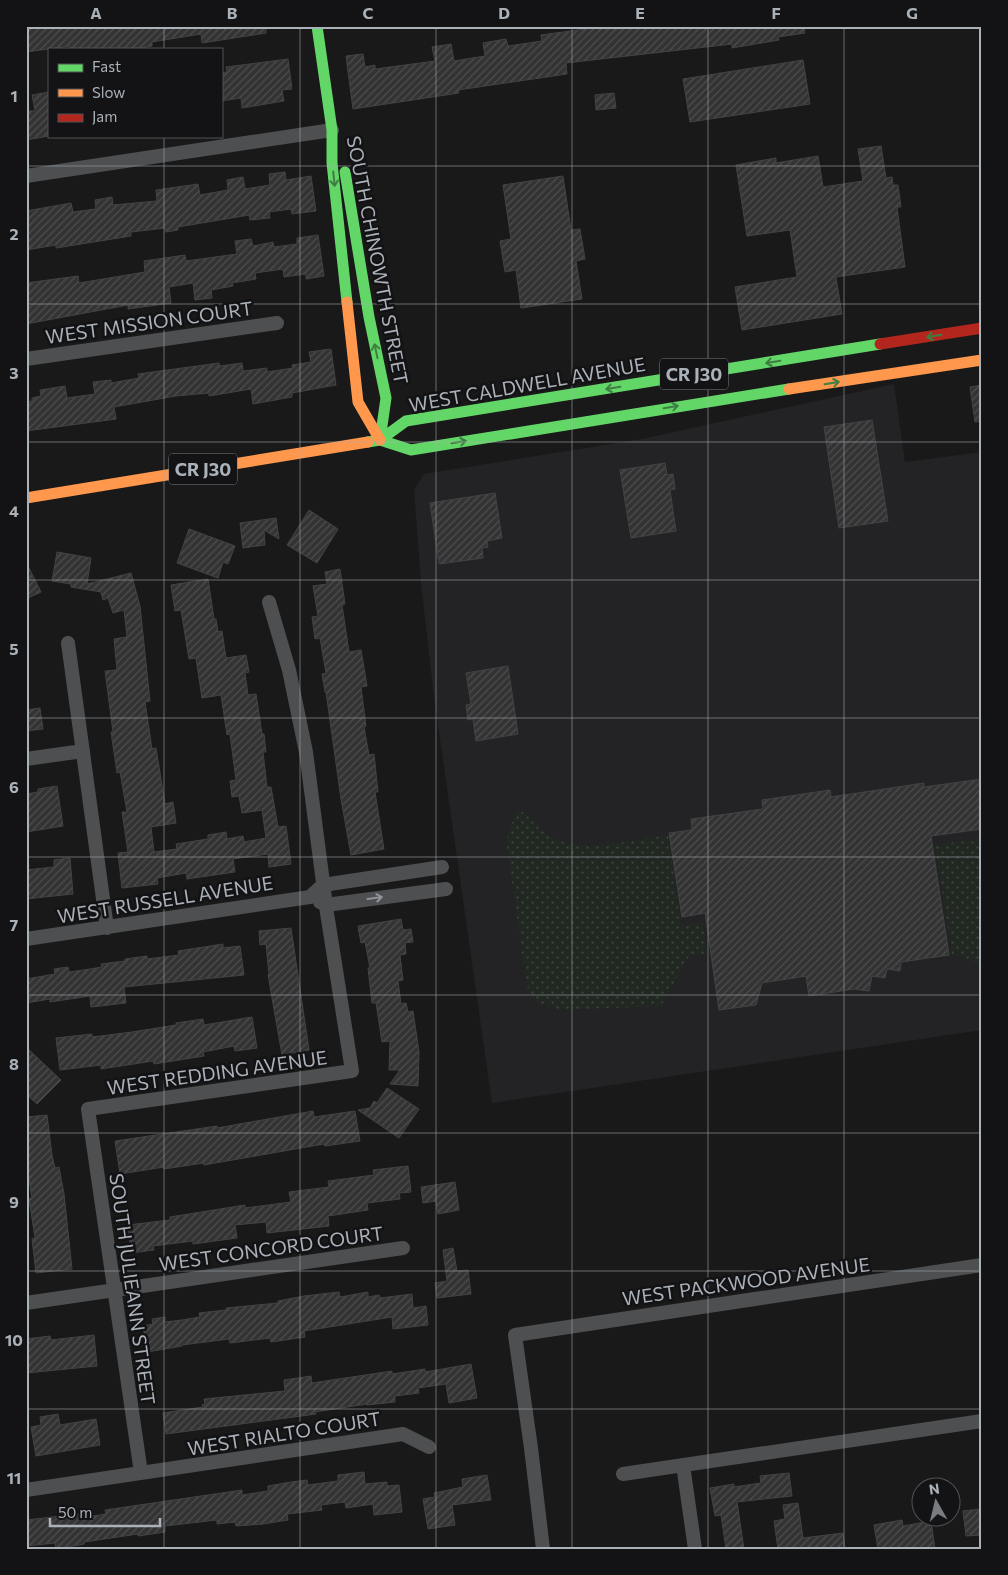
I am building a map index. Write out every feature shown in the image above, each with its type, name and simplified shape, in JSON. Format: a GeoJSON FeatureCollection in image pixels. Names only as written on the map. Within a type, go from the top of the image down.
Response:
{"type":"FeatureCollection","features":[{"type":"Feature","properties":{"kind":"main road","name":"SOUTH CHINOWTH STREET"},"geometry":{"type":"LineString","coordinates":[[317,26],[332,130],[332,163],[358,402],[380,440]]}},
{"type":"Feature","properties":{"kind":"main road","name":"SOUTH CHINOWTH STREET"},"geometry":{"type":"LineString","coordinates":[[332,130],[343,162],[369,317],[386,398],[380,440]]}},
{"type":"Feature","properties":{"kind":"main road","name":"WEST CALDWELL AVENUE"},"geometry":{"type":"LineString","coordinates":[[26,498],[380,440],[406,421],[982,328]]}},
{"type":"Feature","properties":{"kind":"main road"},"geometry":{"type":"LineString","coordinates":[[875,357],[904,341]]}},
{"type":"Feature","properties":{"kind":"main road","name":"WEST CALDWELL AVENUE"},"geometry":{"type":"LineString","coordinates":[[380,440],[411,450],[696,403],[982,360]]}},
{"type":"Feature","properties":{"kind":"main road"},"geometry":{"type":"LineString","coordinates":[[696,403],[701,391]]}},
{"type":"Feature","properties":{"kind":"street"},"geometry":{"type":"LineString","coordinates":[[26,176],[332,130]]}},
{"type":"Feature","properties":{"kind":"street","name":"WEST MISSION COURT"},"geometry":{"type":"LineString","coordinates":[[26,359],[278,323]]}},
{"type":"Feature","properties":{"kind":"street"},"geometry":{"type":"LineString","coordinates":[[269,602],[289,670],[306,752],[325,895]]}},
{"type":"Feature","properties":{"kind":"street"},"geometry":{"type":"LineString","coordinates":[[68,643],[107,928]]}},
{"type":"Feature","properties":{"kind":"street"},"geometry":{"type":"LineString","coordinates":[[26,759],[83,751]]}},
{"type":"Feature","properties":{"kind":"street"},"geometry":{"type":"LineString","coordinates":[[325,895],[442,867]]}},
{"type":"Feature","properties":{"kind":"street"},"geometry":{"type":"LineString","coordinates":[[325,895],[446,889]]}},
{"type":"Feature","properties":{"kind":"street","name":"WEST RUSSELL AVENUE"},"geometry":{"type":"LineString","coordinates":[[26,939],[325,895]]}},
{"type":"Feature","properties":{"kind":"street","name":"WEST REDDING AVENUE"},"geometry":{"type":"LineString","coordinates":[[88,1109],[352,1071],[325,895]]}},
{"type":"Feature","properties":{"kind":"street","name":"SOUTH JULIEANN STREET"},"geometry":{"type":"LineString","coordinates":[[88,1109],[141,1473]]}},
{"type":"Feature","properties":{"kind":"street","name":"WEST CONCORD COURT"},"geometry":{"type":"LineString","coordinates":[[26,1303],[403,1248]]}},
{"type":"Feature","properties":{"kind":"street","name":"WEST PACKWOOD AVENUE"},"geometry":{"type":"LineString","coordinates":[[543,1549],[515,1334],[982,1265]]}},
{"type":"Feature","properties":{"kind":"street"},"geometry":{"type":"LineString","coordinates":[[623,1474],[982,1421]]}},
{"type":"Feature","properties":{"kind":"street","name":"WEST RIALTO COURT"},"geometry":{"type":"LineString","coordinates":[[26,1490],[403,1434],[429,1447]]}},
{"type":"Feature","properties":{"kind":"street"},"geometry":{"type":"LineString","coordinates":[[683,1465],[695,1549]]}},
{"type":"Feature","properties":{"kind":"shaded area"},"geometry":{"type":"Polygon","coordinates":[[[894,384],[905,462],[982,452],[982,1030],[492,1103],[433,689],[421,583],[414,490],[424,474],[642,439],[894,384]]]}},
{"type":"Feature","properties":{"kind":"shaded area"},"geometry":{"type":"Polygon","coordinates":[[[519,810],[551,837],[577,845],[608,844],[668,835],[681,925],[703,923],[707,954],[689,956],[661,1006],[561,1010],[538,1002],[530,994],[526,981],[507,847],[508,833],[519,810]]]}},
{"type":"Feature","properties":{"kind":"shaded area"},"geometry":{"type":"Polygon","coordinates":[[[982,838],[982,966],[961,956],[952,956],[935,845],[982,838]]]}},
{"type":"Feature","properties":{"kind":"building"},"geometry":{"type":"Polygon","coordinates":[[[26,26],[266,26],[266,33],[202,43],[201,34],[152,42],[152,46],[141,48],[70,48],[70,46],[26,52],[26,26]]]}},
{"type":"Feature","properties":{"kind":"building"},"geometry":{"type":"Polygon","coordinates":[[[616,26],[616,29],[640,26],[804,26],[805,33],[778,37],[779,40],[732,48],[732,44],[566,63],[567,74],[458,90],[459,93],[353,109],[346,56],[363,54],[365,67],[375,65],[375,69],[435,61],[432,47],[451,44],[454,61],[485,56],[483,43],[506,39],[508,46],[542,41],[541,35],[616,26]]]}},
{"type":"Feature","properties":{"kind":"building"},"geometry":{"type":"Polygon","coordinates":[[[288,59],[292,89],[282,90],[284,101],[242,108],[241,98],[222,101],[222,73],[227,72],[226,67],[288,59]]]}},
{"type":"Feature","properties":{"kind":"building"},"geometry":{"type":"Polygon","coordinates":[[[803,60],[810,104],[690,122],[683,79],[803,60]]]}},
{"type":"Feature","properties":{"kind":"building"},"geometry":{"type":"Polygon","coordinates":[[[48,92],[48,136],[26,140],[26,111],[35,111],[32,95],[48,92]]]}},
{"type":"Feature","properties":{"kind":"building"},"geometry":{"type":"Polygon","coordinates":[[[614,93],[616,108],[596,110],[595,95],[614,93]]]}},
{"type":"Feature","properties":{"kind":"building"},"geometry":{"type":"Polygon","coordinates":[[[881,146],[886,178],[892,177],[893,185],[898,185],[901,207],[897,207],[905,267],[836,277],[842,314],[742,330],[735,287],[797,277],[790,230],[747,236],[736,165],[776,158],[776,163],[818,156],[823,187],[863,181],[858,149],[881,146]]]}},
{"type":"Feature","properties":{"kind":"building"},"geometry":{"type":"Polygon","coordinates":[[[285,172],[286,180],[311,176],[316,211],[292,214],[291,209],[269,212],[270,218],[250,220],[249,215],[178,227],[178,230],[166,232],[165,228],[131,232],[131,236],[56,248],[56,245],[26,250],[26,211],[71,203],[73,212],[96,209],[95,200],[112,197],[113,205],[157,201],[156,190],[198,184],[200,195],[228,190],[227,180],[243,177],[245,189],[270,185],[269,174],[285,172]]]}},
{"type":"Feature","properties":{"kind":"building"},"geometry":{"type":"Polygon","coordinates":[[[563,176],[571,230],[580,229],[585,259],[576,261],[582,299],[521,308],[516,270],[505,272],[500,241],[511,239],[503,185],[563,176]]]}},
{"type":"Feature","properties":{"kind":"building"},"geometry":{"type":"Polygon","coordinates":[[[318,235],[324,276],[306,279],[306,274],[284,277],[283,269],[255,273],[256,279],[232,283],[233,286],[211,290],[212,298],[195,300],[193,283],[169,287],[171,303],[128,309],[128,305],[26,324],[26,283],[78,276],[79,283],[145,272],[144,261],[185,255],[186,261],[237,254],[235,241],[251,239],[253,246],[273,242],[274,247],[297,244],[297,238],[318,235]]]}},
{"type":"Feature","properties":{"kind":"building"},"geometry":{"type":"Polygon","coordinates":[[[331,349],[336,385],[292,393],[292,397],[253,404],[251,389],[209,396],[209,393],[176,396],[114,407],[116,419],[26,431],[26,402],[41,396],[40,390],[65,386],[67,398],[95,394],[93,382],[111,380],[111,383],[139,378],[138,374],[219,363],[220,366],[242,363],[243,371],[267,368],[267,372],[293,368],[292,365],[311,362],[309,352],[331,349]]]}},
{"type":"Feature","properties":{"kind":"building"},"geometry":{"type":"Polygon","coordinates":[[[982,385],[982,421],[975,422],[970,387],[982,385]]]}},
{"type":"Feature","properties":{"kind":"building"},"geometry":{"type":"Polygon","coordinates":[[[872,420],[888,521],[839,528],[824,427],[872,420]]]}},
{"type":"Feature","properties":{"kind":"building"},"geometry":{"type":"Polygon","coordinates":[[[665,463],[667,475],[673,474],[675,489],[670,490],[676,531],[631,538],[620,470],[665,463]]]}},
{"type":"Feature","properties":{"kind":"building"},"geometry":{"type":"Polygon","coordinates":[[[495,493],[502,538],[487,541],[488,547],[482,548],[483,558],[439,564],[430,503],[495,493]]]}},
{"type":"Feature","properties":{"kind":"building"},"geometry":{"type":"Polygon","coordinates":[[[309,510],[338,529],[317,563],[287,545],[309,510]]]}},
{"type":"Feature","properties":{"kind":"building"},"geometry":{"type":"Polygon","coordinates":[[[276,518],[279,539],[264,530],[265,545],[243,548],[240,523],[276,518]]]}},
{"type":"Feature","properties":{"kind":"building"},"geometry":{"type":"Polygon","coordinates":[[[189,529],[235,546],[228,564],[223,562],[218,578],[177,563],[189,529]]]}},
{"type":"Feature","properties":{"kind":"building"},"geometry":{"type":"Polygon","coordinates":[[[57,552],[91,558],[87,584],[131,573],[140,606],[150,701],[145,702],[152,749],[156,748],[165,804],[173,802],[176,823],[151,827],[154,852],[177,849],[176,844],[208,839],[208,835],[226,832],[227,839],[243,836],[244,842],[266,838],[262,810],[242,813],[239,796],[232,797],[230,781],[236,780],[230,734],[227,735],[221,695],[202,698],[196,658],[189,659],[181,610],[175,611],[171,585],[208,579],[214,619],[216,619],[218,632],[222,631],[226,658],[246,655],[249,672],[245,673],[248,695],[256,694],[262,734],[264,734],[266,752],[263,752],[267,787],[271,787],[278,827],[286,826],[291,864],[269,867],[268,854],[233,859],[235,872],[187,879],[186,873],[157,878],[158,884],[122,888],[118,853],[128,852],[122,812],[127,812],[120,772],[117,773],[105,671],[117,670],[114,639],[127,637],[124,610],[113,613],[108,598],[103,600],[101,592],[71,587],[71,584],[52,581],[57,552]]]}},
{"type":"Feature","properties":{"kind":"building"},"geometry":{"type":"Polygon","coordinates":[[[26,562],[41,592],[26,599],[26,562]]]}},
{"type":"Feature","properties":{"kind":"building"},"geometry":{"type":"Polygon","coordinates":[[[340,569],[345,604],[342,605],[349,652],[361,650],[367,686],[361,687],[366,726],[364,727],[369,755],[374,754],[378,792],[375,792],[384,849],[351,855],[322,674],[326,673],[320,638],[315,639],[312,617],[318,616],[313,586],[327,584],[325,572],[340,569]]]}},
{"type":"Feature","properties":{"kind":"building"},"geometry":{"type":"Polygon","coordinates":[[[508,666],[518,734],[476,741],[473,719],[468,720],[466,705],[471,704],[466,673],[508,666]]]}},
{"type":"Feature","properties":{"kind":"building"},"geometry":{"type":"Polygon","coordinates":[[[40,708],[43,729],[26,731],[26,710],[40,708]]]}},
{"type":"Feature","properties":{"kind":"building"},"geometry":{"type":"Polygon","coordinates":[[[982,779],[982,829],[931,836],[949,955],[901,962],[900,971],[887,969],[885,978],[872,976],[869,991],[854,989],[809,996],[806,976],[762,983],[756,1005],[719,1010],[705,913],[682,917],[669,833],[692,830],[691,819],[763,809],[762,800],[830,790],[831,797],[924,783],[924,787],[982,779]]]}},
{"type":"Feature","properties":{"kind":"building"},"geometry":{"type":"Polygon","coordinates":[[[57,786],[63,826],[26,832],[26,794],[38,792],[38,789],[57,786]]]}},
{"type":"Feature","properties":{"kind":"building"},"geometry":{"type":"Polygon","coordinates":[[[70,858],[73,894],[26,899],[26,870],[54,867],[54,860],[70,858]]]}},
{"type":"Feature","properties":{"kind":"building"},"geometry":{"type":"Polygon","coordinates":[[[401,919],[403,930],[411,929],[413,942],[405,943],[406,954],[400,955],[403,980],[398,981],[401,1004],[406,1003],[408,1012],[413,1011],[419,1052],[418,1086],[390,1084],[400,1070],[389,1070],[390,1041],[382,1042],[376,1003],[372,1003],[368,968],[370,968],[365,942],[361,943],[358,926],[401,919]]]}},
{"type":"Feature","properties":{"kind":"building"},"geometry":{"type":"Polygon","coordinates":[[[291,928],[309,1050],[282,1055],[268,975],[266,944],[260,945],[259,931],[291,928]]]}},
{"type":"Feature","properties":{"kind":"building"},"geometry":{"type":"Polygon","coordinates":[[[223,944],[223,948],[240,946],[244,975],[124,987],[126,1003],[91,1007],[90,996],[50,1002],[50,999],[26,1003],[26,979],[55,974],[54,969],[68,967],[69,972],[90,969],[102,967],[101,964],[125,961],[125,959],[147,956],[147,959],[179,955],[178,951],[223,944]]]}},
{"type":"Feature","properties":{"kind":"building"},"geometry":{"type":"Polygon","coordinates":[[[252,1017],[257,1048],[235,1051],[234,1046],[203,1052],[204,1056],[154,1064],[153,1061],[101,1069],[101,1065],[60,1070],[56,1038],[92,1034],[92,1037],[132,1032],[203,1019],[204,1025],[252,1017]]]}},
{"type":"Feature","properties":{"kind":"building"},"geometry":{"type":"Polygon","coordinates":[[[26,1047],[61,1080],[37,1104],[26,1094],[26,1047]]]}},
{"type":"Feature","properties":{"kind":"building"},"geometry":{"type":"Polygon","coordinates":[[[387,1088],[419,1109],[399,1138],[358,1110],[370,1108],[374,1101],[377,1103],[387,1088]]]}},
{"type":"Feature","properties":{"kind":"building"},"geometry":{"type":"Polygon","coordinates":[[[313,1111],[314,1117],[355,1111],[360,1141],[325,1146],[324,1144],[204,1165],[204,1163],[164,1169],[164,1167],[120,1174],[115,1141],[217,1126],[217,1128],[313,1111]]]}},
{"type":"Feature","properties":{"kind":"building"},"geometry":{"type":"Polygon","coordinates":[[[47,1115],[52,1155],[55,1168],[59,1167],[64,1194],[72,1269],[36,1273],[32,1239],[35,1238],[29,1199],[32,1198],[26,1160],[26,1117],[47,1115]]]}},
{"type":"Feature","properties":{"kind":"building"},"geometry":{"type":"Polygon","coordinates":[[[408,1166],[411,1192],[399,1193],[400,1199],[367,1203],[368,1210],[328,1216],[329,1226],[267,1233],[266,1222],[235,1225],[237,1238],[193,1244],[193,1241],[153,1246],[154,1250],[131,1253],[128,1225],[170,1220],[170,1217],[245,1205],[245,1208],[291,1202],[289,1192],[329,1187],[328,1181],[374,1175],[373,1170],[408,1166]]]}},
{"type":"Feature","properties":{"kind":"building"},"geometry":{"type":"Polygon","coordinates":[[[455,1182],[459,1210],[438,1214],[436,1201],[423,1203],[421,1187],[455,1182]]]}},
{"type":"Feature","properties":{"kind":"building"},"geometry":{"type":"Polygon","coordinates":[[[453,1248],[457,1271],[468,1270],[471,1294],[437,1298],[435,1283],[447,1281],[443,1250],[453,1248]]]}},
{"type":"Feature","properties":{"kind":"building"},"geometry":{"type":"Polygon","coordinates":[[[339,1292],[340,1297],[368,1292],[368,1297],[379,1295],[380,1298],[412,1294],[413,1308],[426,1306],[428,1325],[393,1329],[392,1317],[304,1331],[305,1337],[271,1342],[270,1338],[230,1343],[229,1339],[147,1352],[143,1326],[153,1324],[152,1319],[165,1317],[165,1322],[182,1320],[200,1317],[199,1313],[226,1310],[226,1308],[278,1303],[278,1301],[304,1296],[339,1292]]]}},
{"type":"Feature","properties":{"kind":"building"},"geometry":{"type":"Polygon","coordinates":[[[94,1335],[97,1366],[26,1373],[26,1339],[50,1336],[51,1340],[94,1335]]]}},
{"type":"Feature","properties":{"kind":"building"},"geometry":{"type":"Polygon","coordinates":[[[471,1364],[477,1398],[449,1403],[446,1384],[418,1388],[419,1393],[395,1396],[395,1402],[367,1404],[315,1412],[316,1414],[166,1434],[163,1413],[203,1407],[202,1405],[205,1404],[204,1399],[285,1391],[284,1380],[311,1376],[312,1383],[392,1371],[392,1374],[425,1369],[425,1372],[471,1364]]]}},
{"type":"Feature","properties":{"kind":"building"},"geometry":{"type":"Polygon","coordinates":[[[58,1414],[60,1425],[96,1419],[100,1445],[36,1456],[31,1427],[41,1425],[40,1417],[58,1414]]]}},
{"type":"Feature","properties":{"kind":"building"},"geometry":{"type":"Polygon","coordinates":[[[364,1472],[365,1484],[387,1482],[387,1486],[399,1485],[402,1512],[374,1515],[373,1504],[346,1508],[345,1502],[321,1505],[322,1510],[287,1514],[288,1520],[263,1524],[236,1526],[235,1522],[217,1524],[217,1520],[165,1526],[165,1532],[84,1542],[84,1544],[57,1549],[55,1543],[26,1546],[26,1520],[79,1514],[80,1518],[106,1514],[105,1510],[242,1490],[242,1495],[268,1491],[268,1486],[291,1482],[307,1480],[308,1485],[338,1481],[338,1475],[364,1472]]]}},
{"type":"Feature","properties":{"kind":"building"},"geometry":{"type":"Polygon","coordinates":[[[789,1473],[792,1496],[737,1502],[744,1549],[726,1549],[721,1515],[715,1516],[710,1488],[734,1484],[734,1487],[761,1483],[760,1476],[789,1473]]]}},
{"type":"Feature","properties":{"kind":"building"},"geometry":{"type":"Polygon","coordinates":[[[487,1475],[491,1500],[452,1505],[455,1525],[428,1529],[423,1499],[435,1497],[434,1493],[463,1487],[462,1479],[487,1475]]]}},
{"type":"Feature","properties":{"kind":"building"},"geometry":{"type":"Polygon","coordinates":[[[798,1503],[803,1538],[843,1533],[845,1549],[778,1549],[774,1521],[785,1519],[783,1505],[798,1503]]]}},
{"type":"Feature","properties":{"kind":"building"},"geometry":{"type":"Polygon","coordinates":[[[982,1509],[982,1535],[966,1536],[963,1511],[982,1509]]]}},
{"type":"Feature","properties":{"kind":"building"},"geometry":{"type":"Polygon","coordinates":[[[902,1520],[903,1526],[910,1525],[910,1528],[932,1528],[935,1549],[878,1549],[874,1525],[902,1520]]]}},
{"type":"Feature","properties":{"kind":"traffic: fast"},"geometry":{"type":"LineString","coordinates":[[317,26],[332,130],[332,163],[347,302]]}},
{"type":"Feature","properties":{"kind":"traffic: fast"},"geometry":{"type":"LineString","coordinates":[[345,172],[369,317],[386,398],[380,440]]}},
{"type":"Feature","properties":{"kind":"traffic: fast"},"geometry":{"type":"LineString","coordinates":[[368,442],[380,440],[406,421],[880,344]]}},
{"type":"Feature","properties":{"kind":"traffic: fast"},"geometry":{"type":"LineString","coordinates":[[380,440],[411,450],[789,389]]}},
{"type":"Feature","properties":{"kind":"traffic: slow"},"geometry":{"type":"LineString","coordinates":[[347,302],[358,402],[380,440]]}},
{"type":"Feature","properties":{"kind":"traffic: slow"},"geometry":{"type":"LineString","coordinates":[[789,389],[982,360]]}},
{"type":"Feature","properties":{"kind":"traffic: slow"},"geometry":{"type":"LineString","coordinates":[[26,498],[368,442]]}},
{"type":"Feature","properties":{"kind":"traffic: jam"},"geometry":{"type":"LineString","coordinates":[[880,344],[982,328]]}}]}
